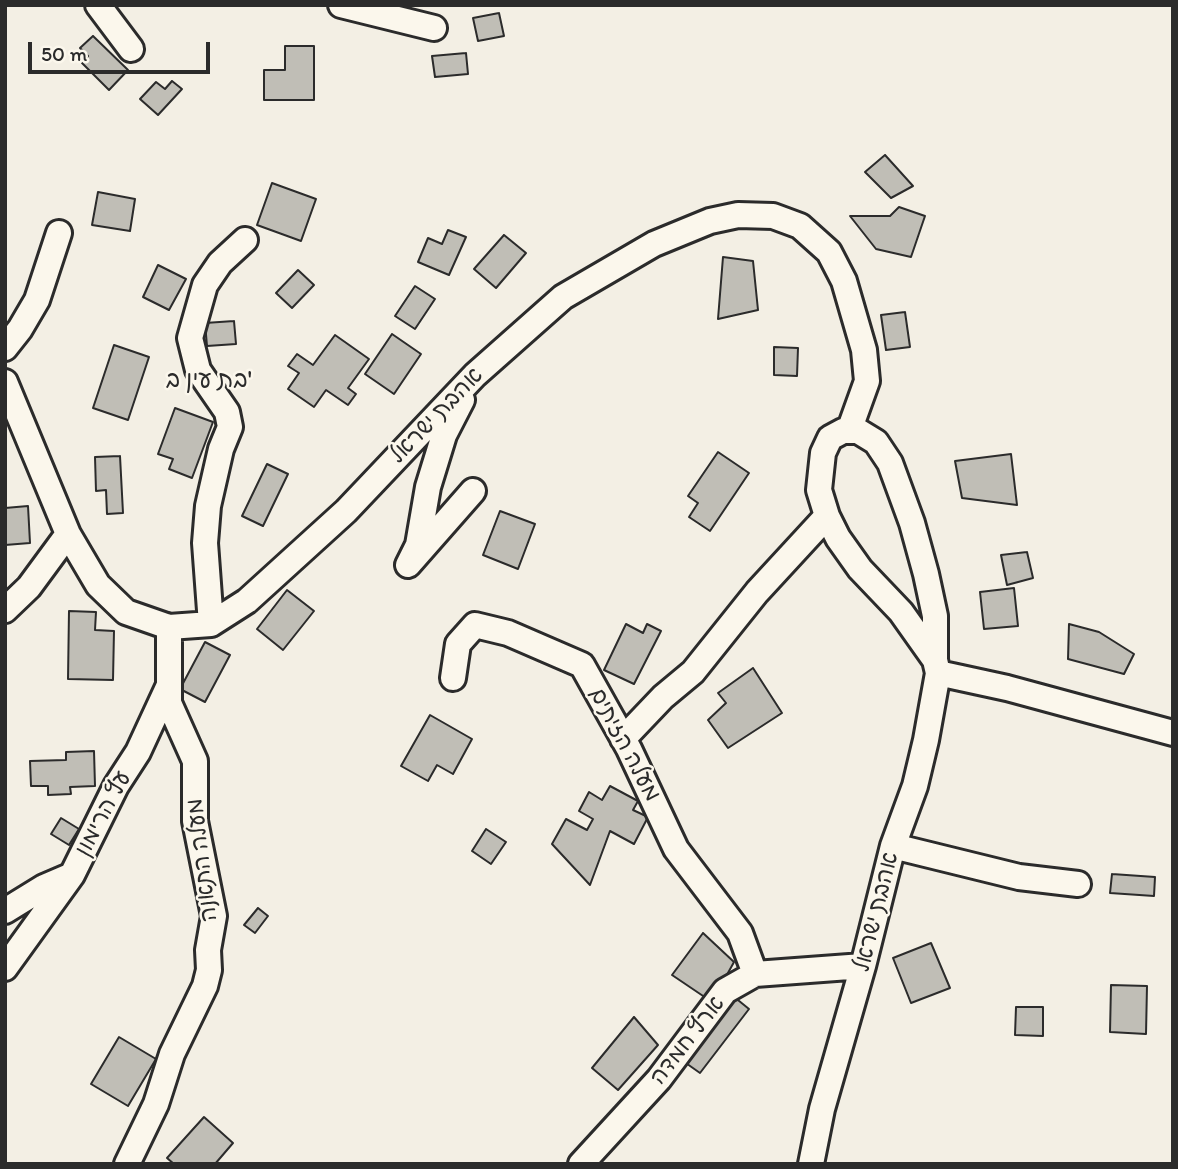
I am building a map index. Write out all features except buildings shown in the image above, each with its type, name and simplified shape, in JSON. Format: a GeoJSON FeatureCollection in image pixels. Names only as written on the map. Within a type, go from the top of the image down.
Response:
{"type":"FeatureCollection","features":[{"type":"Feature","properties":{"kind":"street"},"geometry":{"type":"LineString","coordinates":[[98,5],[131,49]]}},
{"type":"Feature","properties":{"kind":"street"},"geometry":{"type":"LineString","coordinates":[[341,5],[434,28]]}},
{"type":"Feature","properties":{"kind":"street","name":"אהבת ישראל"},"geometry":{"type":"LineString","coordinates":[[5,382],[68,534],[98,585],[126,612],[169,627],[211,624],[247,601],[346,510],[475,375],[564,297],[654,244],[710,221],[738,215],[773,216],[800,226],[829,252],[844,281],[864,350],[866,381],[849,431],[858,431],[876,442],[890,463],[912,523],[926,574],[935,616],[936,667],[926,740],[915,786],[893,846],[822,1109],[811,1164]]}},
{"type":"Feature","properties":{"kind":"street"},"geometry":{"type":"LineString","coordinates":[[5,348],[37,300],[59,233]]}},
{"type":"Feature","properties":{"kind":"street"},"geometry":{"type":"LineString","coordinates":[[211,624],[205,543],[208,506],[221,449],[230,427],[227,412],[198,370],[190,338],[205,285],[220,263],[245,240]]}},
{"type":"Feature","properties":{"kind":"street"},"geometry":{"type":"LineString","coordinates":[[472,491],[408,565],[418,545],[428,487],[444,435],[475,375]]}},
{"type":"Feature","properties":{"kind":"street"},"geometry":{"type":"LineString","coordinates":[[849,431],[843,431],[830,439],[823,453],[819,490],[827,516],[838,538],[860,569],[901,612],[936,667],[1173,733]]}},
{"type":"Feature","properties":{"kind":"street"},"geometry":{"type":"LineString","coordinates":[[623,739],[663,696],[693,672],[757,592],[827,516]]}},
{"type":"Feature","properties":{"kind":"street"},"geometry":{"type":"LineString","coordinates":[[5,610],[29,587],[68,534]]}},
{"type":"Feature","properties":{"kind":"street","name":"מעלה הזיתים"},"geometry":{"type":"LineString","coordinates":[[453,678],[458,644],[475,625],[508,633],[582,665],[623,739],[676,849],[740,933],[755,974]]}},
{"type":"Feature","properties":{"kind":"street","name":"מעלה התאנה"},"geometry":{"type":"LineString","coordinates":[[127,1164],[156,1104],[172,1054],[205,986],[214,916],[195,821],[195,761],[170,703],[169,627]]}},
{"type":"Feature","properties":{"kind":"street","name":"עץ הרימון"},"geometry":{"type":"LineString","coordinates":[[5,911],[44,887],[72,875],[116,786],[138,752],[170,685]]}},
{"type":"Feature","properties":{"kind":"street"},"geometry":{"type":"LineString","coordinates":[[893,846],[1019,877],[1078,884]]}},
{"type":"Feature","properties":{"kind":"street"},"geometry":{"type":"LineString","coordinates":[[5,968],[72,875]]}},
{"type":"Feature","properties":{"kind":"street","name":"ארץ חמדה"},"geometry":{"type":"LineString","coordinates":[[581,1164],[659,1079],[725,991],[755,974],[863,965]]}},
{"type":"Feature","properties":{"kind":"district","name":"בת עין ב'"},"geometry":{"type":"Point","coordinates":[209,381]}}]}
